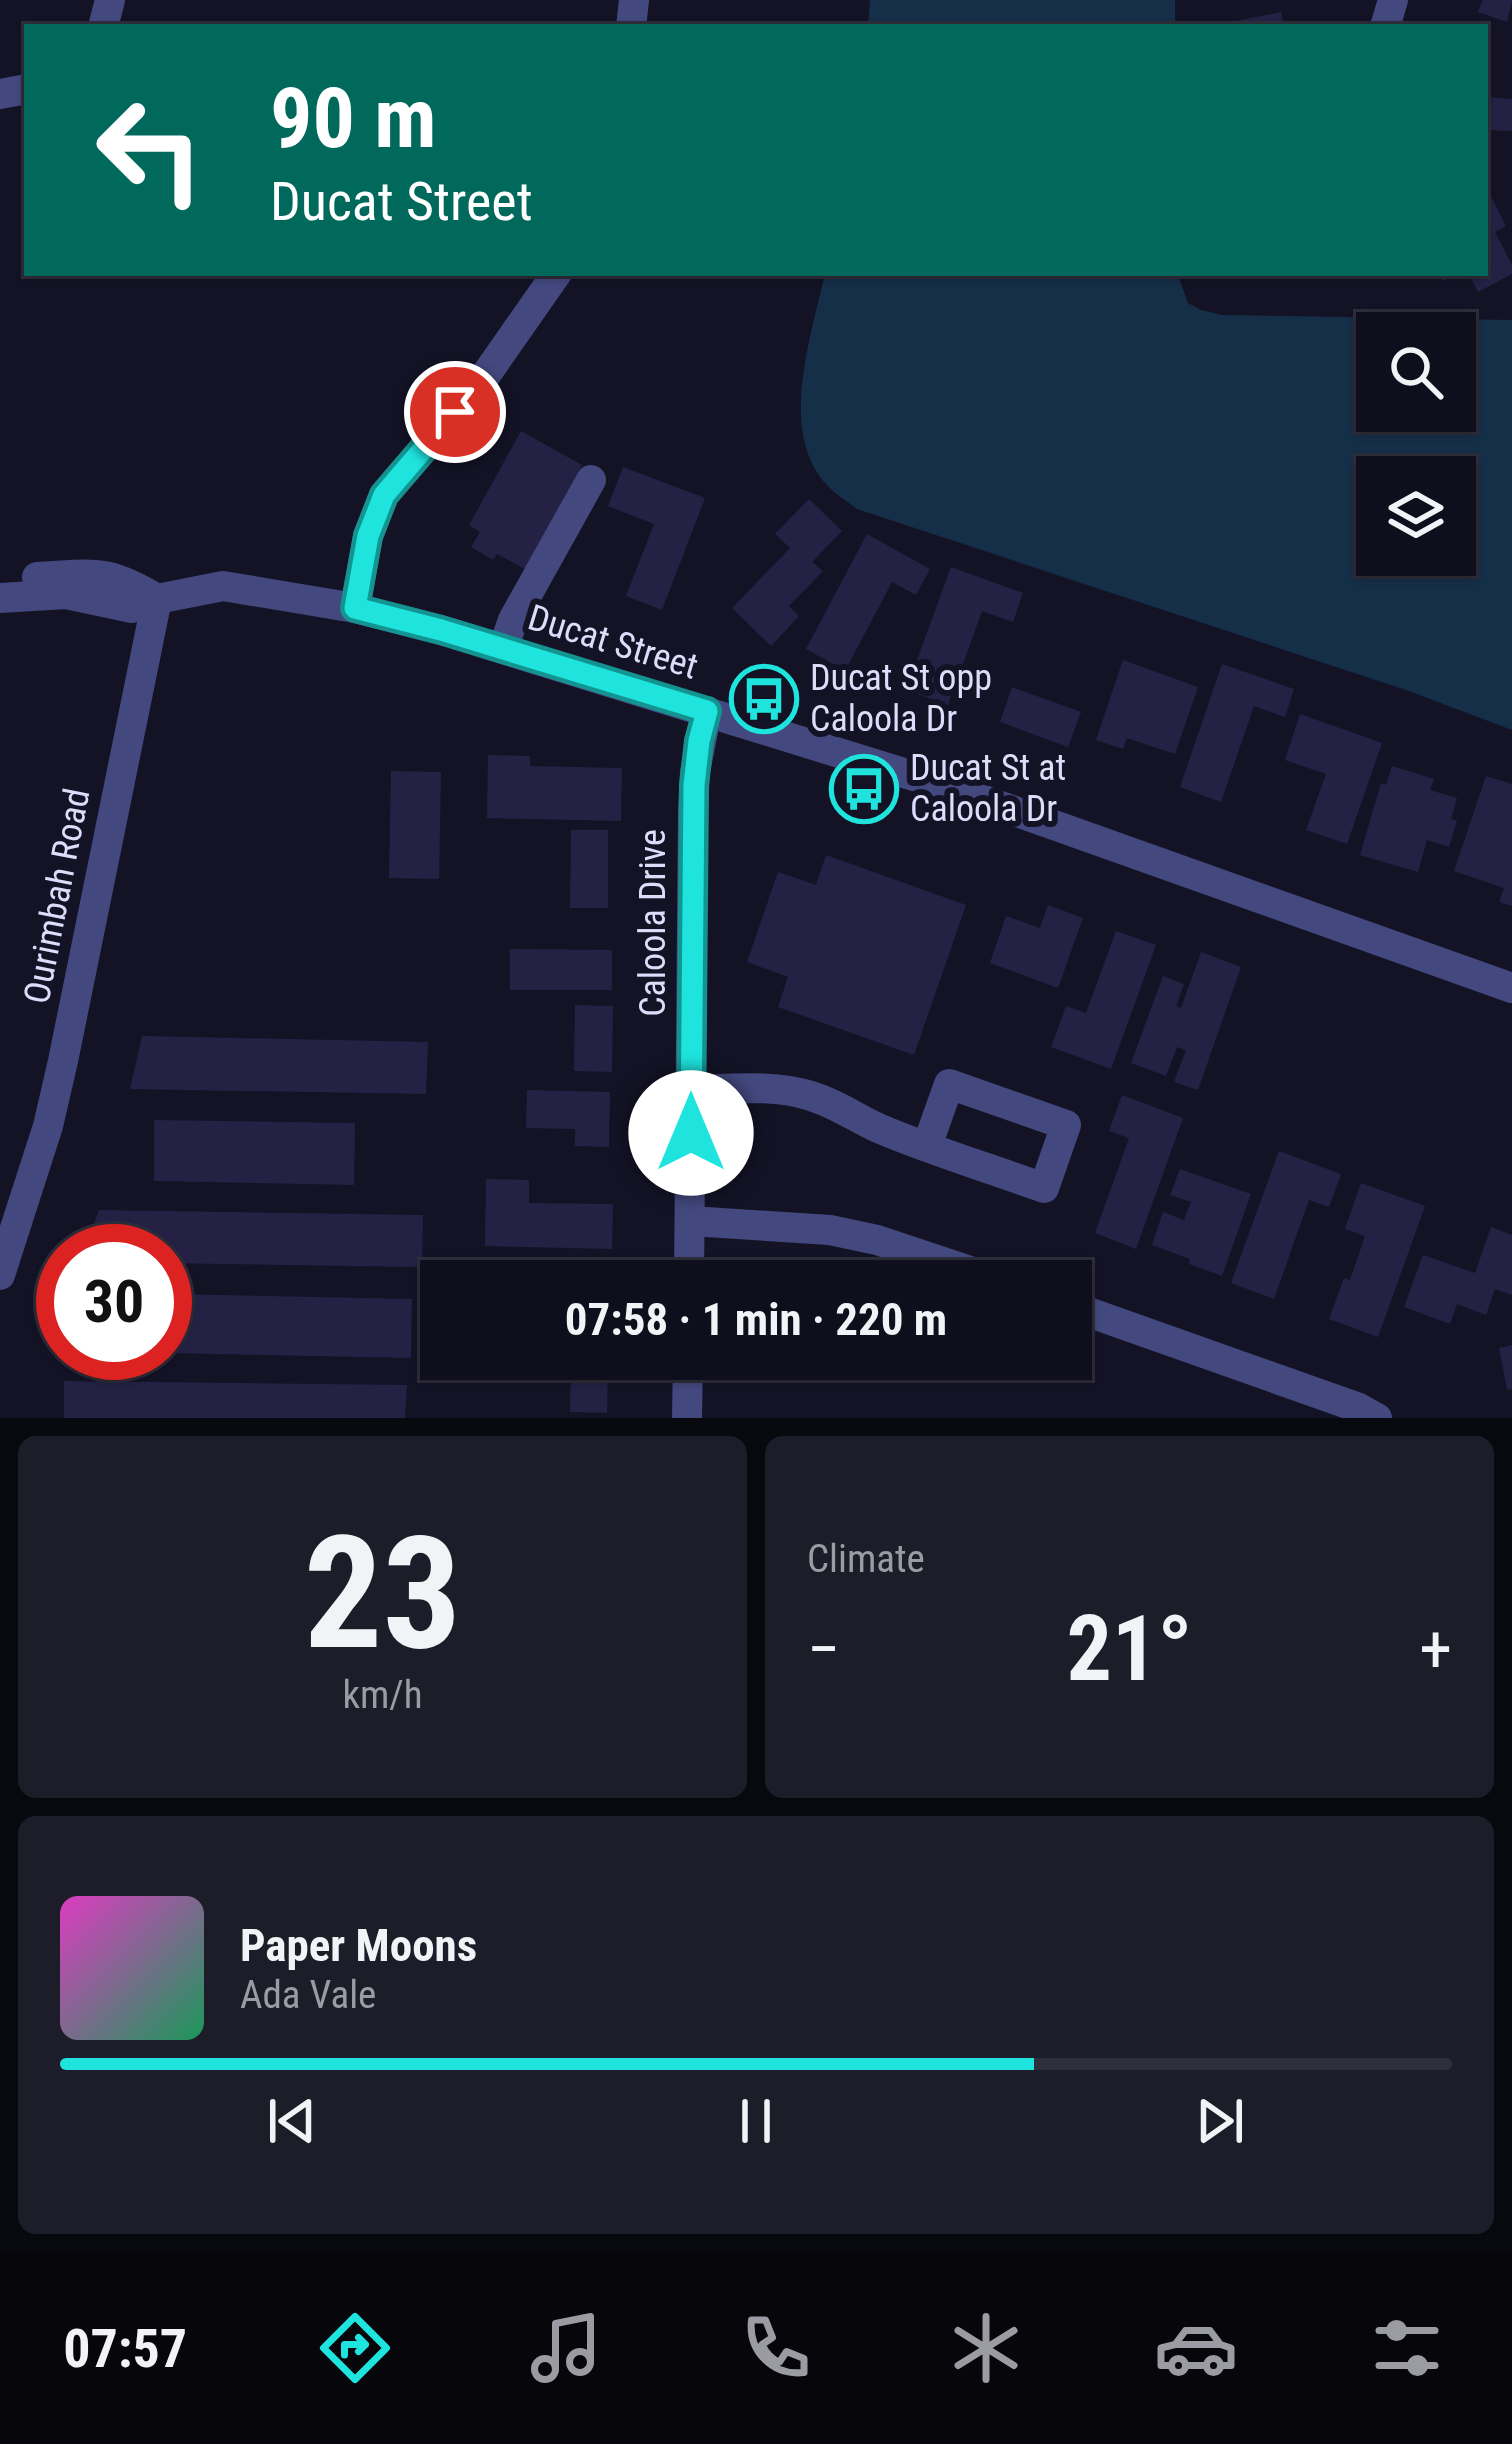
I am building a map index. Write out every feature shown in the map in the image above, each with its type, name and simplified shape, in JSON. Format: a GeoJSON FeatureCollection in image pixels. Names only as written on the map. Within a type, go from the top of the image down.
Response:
{"type":"FeatureCollection","features":[{"type":"Feature","properties":{"kind":"street"},"geometry":{"type":"LineString","coordinates":[[355,608],[368,536],[384,495],[478,386],[555,276]]}},
{"type":"Feature","properties":{"kind":"street"},"geometry":{"type":"LineString","coordinates":[[503,649],[513,620],[591,480]]}},
{"type":"Feature","properties":{"kind":"street"},"geometry":{"type":"LineString","coordinates":[[0,579],[105,574],[130,582],[157,599]]}},
{"type":"Feature","properties":{"kind":"street","name":"Ducat Street"},"geometry":{"type":"LineString","coordinates":[[0,598],[66,594],[127,609],[223,586],[355,608],[933,782],[1512,988]]}},
{"type":"Feature","properties":{"kind":"street","name":"Ourimbah Road"},"geometry":{"type":"LineString","coordinates":[[0,1274],[48,1126],[157,599]]}},
{"type":"Feature","properties":{"kind":"street","name":"Caloola Drive"},"geometry":{"type":"LineString","coordinates":[[690,1260],[694,785],[707,711]]}},
{"type":"Feature","properties":{"kind":"street"},"geometry":{"type":"LineString","coordinates":[[692,1090],[810,1095],[880,1129],[927,1146],[1044,1188],[1066,1125],[949,1084],[927,1146]]}},
{"type":"Feature","properties":{"kind":"street"},"geometry":{"type":"LineString","coordinates":[[691,1221],[830,1230],[937,1260]]}},
{"type":"Feature","properties":{"kind":"street"},"geometry":{"type":"LineString","coordinates":[[1092,1313],[1376,1418]]}},
{"type":"Feature","properties":{"kind":"street"},"geometry":{"type":"LineString","coordinates":[[687,1418],[688,1380]]}},
{"type":"Feature","properties":{"kind":"water"},"geometry":{"type":"Polygon","coordinates":[[[870,0],[1175,0],[1175,24],[868,24],[870,0]]]}},
{"type":"Feature","properties":{"kind":"water"},"geometry":{"type":"Polygon","coordinates":[[[824,276],[1178,276],[1188,303],[1222,315],[1356,317],[1356,432],[1476,432],[1476,319],[1512,320],[1512,730],[1406,690],[857,509],[827,485],[812,463],[804,438],[802,382],[824,276]]]}},
{"type":"Feature","properties":{"kind":"building"},"geometry":{"type":"Polygon","coordinates":[[[1483,0],[1512,0],[1507,22],[1478,12],[1483,0]]]}},
{"type":"Feature","properties":{"kind":"building"},"geometry":{"type":"Polygon","coordinates":[[[1281,12],[1283,24],[1221,24],[1281,12]]]}},
{"type":"Feature","properties":{"kind":"building"},"geometry":{"type":"Polygon","coordinates":[[[1488,97],[1512,99],[1512,131],[1488,130],[1488,97]]]}},
{"type":"Feature","properties":{"kind":"building"},"geometry":{"type":"Polygon","coordinates":[[[1488,191],[1506,226],[1495,232],[1512,274],[1478,292],[1470,276],[1488,276],[1488,191]]]}},
{"type":"Feature","properties":{"kind":"building"},"geometry":{"type":"Polygon","coordinates":[[[521,431],[582,465],[525,569],[497,554],[493,560],[471,547],[480,532],[469,525],[521,431]]]}},
{"type":"Feature","properties":{"kind":"building"},"geometry":{"type":"Polygon","coordinates":[[[623,467],[705,498],[662,610],[626,596],[654,524],[608,506],[623,467]]]}},
{"type":"Feature","properties":{"kind":"building"},"geometry":{"type":"Polygon","coordinates":[[[809,499],[842,531],[812,562],[823,571],[789,606],[799,616],[771,646],[732,608],[790,548],[775,534],[809,499]]]}},
{"type":"Feature","properties":{"kind":"building"},"geometry":{"type":"Polygon","coordinates":[[[867,534],[930,569],[916,595],[892,582],[845,671],[806,649],[867,534]]]}},
{"type":"Feature","properties":{"kind":"building"},"geometry":{"type":"Polygon","coordinates":[[[951,567],[1023,593],[1013,622],[982,611],[948,705],[906,690],[951,567]]]}},
{"type":"Feature","properties":{"kind":"building"},"geometry":{"type":"Polygon","coordinates":[[[1123,660],[1198,687],[1175,754],[1127,738],[1123,749],[1096,740],[1123,660]]]}},
{"type":"Feature","properties":{"kind":"building"},"geometry":{"type":"Polygon","coordinates":[[[1222,664],[1294,689],[1285,717],[1254,706],[1221,802],[1180,787],[1222,664]]]}},
{"type":"Feature","properties":{"kind":"building"},"geometry":{"type":"Polygon","coordinates":[[[1012,687],[1081,712],[1068,747],[1000,722],[1012,687]]]}},
{"type":"Feature","properties":{"kind":"building"},"geometry":{"type":"Polygon","coordinates":[[[1300,714],[1382,743],[1347,844],[1306,830],[1326,774],[1285,760],[1300,714]]]}},
{"type":"Feature","properties":{"kind":"building"},"geometry":{"type":"Polygon","coordinates":[[[488,755],[530,756],[530,766],[622,768],[621,821],[487,818],[488,755]]]}},
{"type":"Feature","properties":{"kind":"building"},"geometry":{"type":"Polygon","coordinates":[[[1392,766],[1434,779],[1430,790],[1457,798],[1451,819],[1457,821],[1449,847],[1427,840],[1418,872],[1360,855],[1381,783],[1386,785],[1392,766]]]}},
{"type":"Feature","properties":{"kind":"building"},"geometry":{"type":"Polygon","coordinates":[[[391,771],[441,772],[439,879],[389,878],[391,771]]]}},
{"type":"Feature","properties":{"kind":"building"},"geometry":{"type":"Polygon","coordinates":[[[1486,776],[1512,784],[1512,906],[1499,902],[1504,888],[1454,871],[1486,776]]]}},
{"type":"Feature","properties":{"kind":"building"},"geometry":{"type":"Polygon","coordinates":[[[571,830],[608,830],[608,908],[570,908],[571,830]]]}},
{"type":"Feature","properties":{"kind":"building"},"geometry":{"type":"Polygon","coordinates":[[[826,855],[966,905],[914,1055],[778,1007],[788,977],[747,962],[778,872],[816,885],[826,855]]]}},
{"type":"Feature","properties":{"kind":"building"},"geometry":{"type":"Polygon","coordinates":[[[1048,905],[1083,918],[1058,988],[990,963],[1006,916],[1040,928],[1048,905]]]}},
{"type":"Feature","properties":{"kind":"building"},"geometry":{"type":"Polygon","coordinates":[[[1116,931],[1156,945],[1111,1069],[1051,1047],[1066,1006],[1086,1013],[1116,931]]]}},
{"type":"Feature","properties":{"kind":"building"},"geometry":{"type":"Polygon","coordinates":[[[510,949],[612,950],[612,990],[510,990],[510,949]]]}},
{"type":"Feature","properties":{"kind":"building"},"geometry":{"type":"Polygon","coordinates":[[[1201,952],[1241,967],[1198,1090],[1174,1082],[1186,1050],[1177,1047],[1166,1076],[1131,1063],[1163,976],[1184,984],[1176,1006],[1181,1008],[1201,952]]]}},
{"type":"Feature","properties":{"kind":"building"},"geometry":{"type":"Polygon","coordinates":[[[575,1005],[613,1006],[612,1072],[574,1071],[575,1005]]]}},
{"type":"Feature","properties":{"kind":"building"},"geometry":{"type":"Polygon","coordinates":[[[142,1036],[428,1042],[426,1094],[130,1089],[142,1036]]]}},
{"type":"Feature","properties":{"kind":"building"},"geometry":{"type":"Polygon","coordinates":[[[527,1090],[610,1092],[609,1147],[575,1146],[575,1129],[526,1128],[527,1090]]]}},
{"type":"Feature","properties":{"kind":"building"},"geometry":{"type":"Polygon","coordinates":[[[1122,1095],[1183,1118],[1136,1249],[1095,1233],[1129,1138],[1109,1131],[1122,1095]]]}},
{"type":"Feature","properties":{"kind":"building"},"geometry":{"type":"Polygon","coordinates":[[[154,1120],[355,1123],[354,1185],[154,1181],[154,1120]]]}},
{"type":"Feature","properties":{"kind":"building"},"geometry":{"type":"Polygon","coordinates":[[[1279,1151],[1341,1174],[1329,1207],[1309,1200],[1274,1299],[1231,1283],[1279,1151]]]}},
{"type":"Feature","properties":{"kind":"building"},"geometry":{"type":"Polygon","coordinates":[[[1180,1169],[1251,1194],[1222,1276],[1152,1245],[1163,1212],[1184,1220],[1191,1202],[1170,1195],[1180,1169]]]}},
{"type":"Feature","properties":{"kind":"building"},"geometry":{"type":"Polygon","coordinates":[[[486,1179],[529,1180],[529,1203],[613,1204],[612,1249],[485,1246],[486,1179]]]}},
{"type":"Feature","properties":{"kind":"building"},"geometry":{"type":"Polygon","coordinates":[[[1361,1183],[1425,1206],[1378,1337],[1329,1319],[1344,1278],[1350,1280],[1365,1236],[1345,1229],[1361,1183]]]}},
{"type":"Feature","properties":{"kind":"building"},"geometry":{"type":"Polygon","coordinates":[[[99,1210],[423,1215],[422,1260],[420,1267],[192,1263],[192,1224],[94,1224],[99,1210]]]}},
{"type":"Feature","properties":{"kind":"building"},"geometry":{"type":"Polygon","coordinates":[[[1491,1227],[1512,1235],[1512,1295],[1495,1289],[1486,1315],[1457,1304],[1450,1324],[1404,1307],[1423,1255],[1475,1273],[1491,1227]]]}},
{"type":"Feature","properties":{"kind":"building"},"geometry":{"type":"Polygon","coordinates":[[[192,1295],[412,1299],[411,1358],[192,1354],[192,1295]]]}},
{"type":"Feature","properties":{"kind":"building"},"geometry":{"type":"Polygon","coordinates":[[[1512,1345],[1512,1389],[1507,1390],[1499,1348],[1512,1345]]]}},
{"type":"Feature","properties":{"kind":"building"},"geometry":{"type":"Polygon","coordinates":[[[571,1380],[608,1380],[607,1413],[570,1412],[571,1380]]]}},
{"type":"Feature","properties":{"kind":"building"},"geometry":{"type":"Polygon","coordinates":[[[64,1381],[407,1385],[405,1418],[64,1418],[64,1381]]]}},
{"type":"Feature","properties":{"kind":"place","name":"Ducat St opp Caloola Dr"},"geometry":{"type":"Point","coordinates":[764,699]}},
{"type":"Feature","properties":{"kind":"place","name":"Ducat St at Caloola Dr"},"geometry":{"type":"Point","coordinates":[864,789]}},
{"type":"Feature","properties":{"kind":"route"},"geometry":{"type":"LineString","coordinates":[[455,412],[384,495],[368,536],[355,608],[707,711],[694,785],[691,1133]]}}]}
